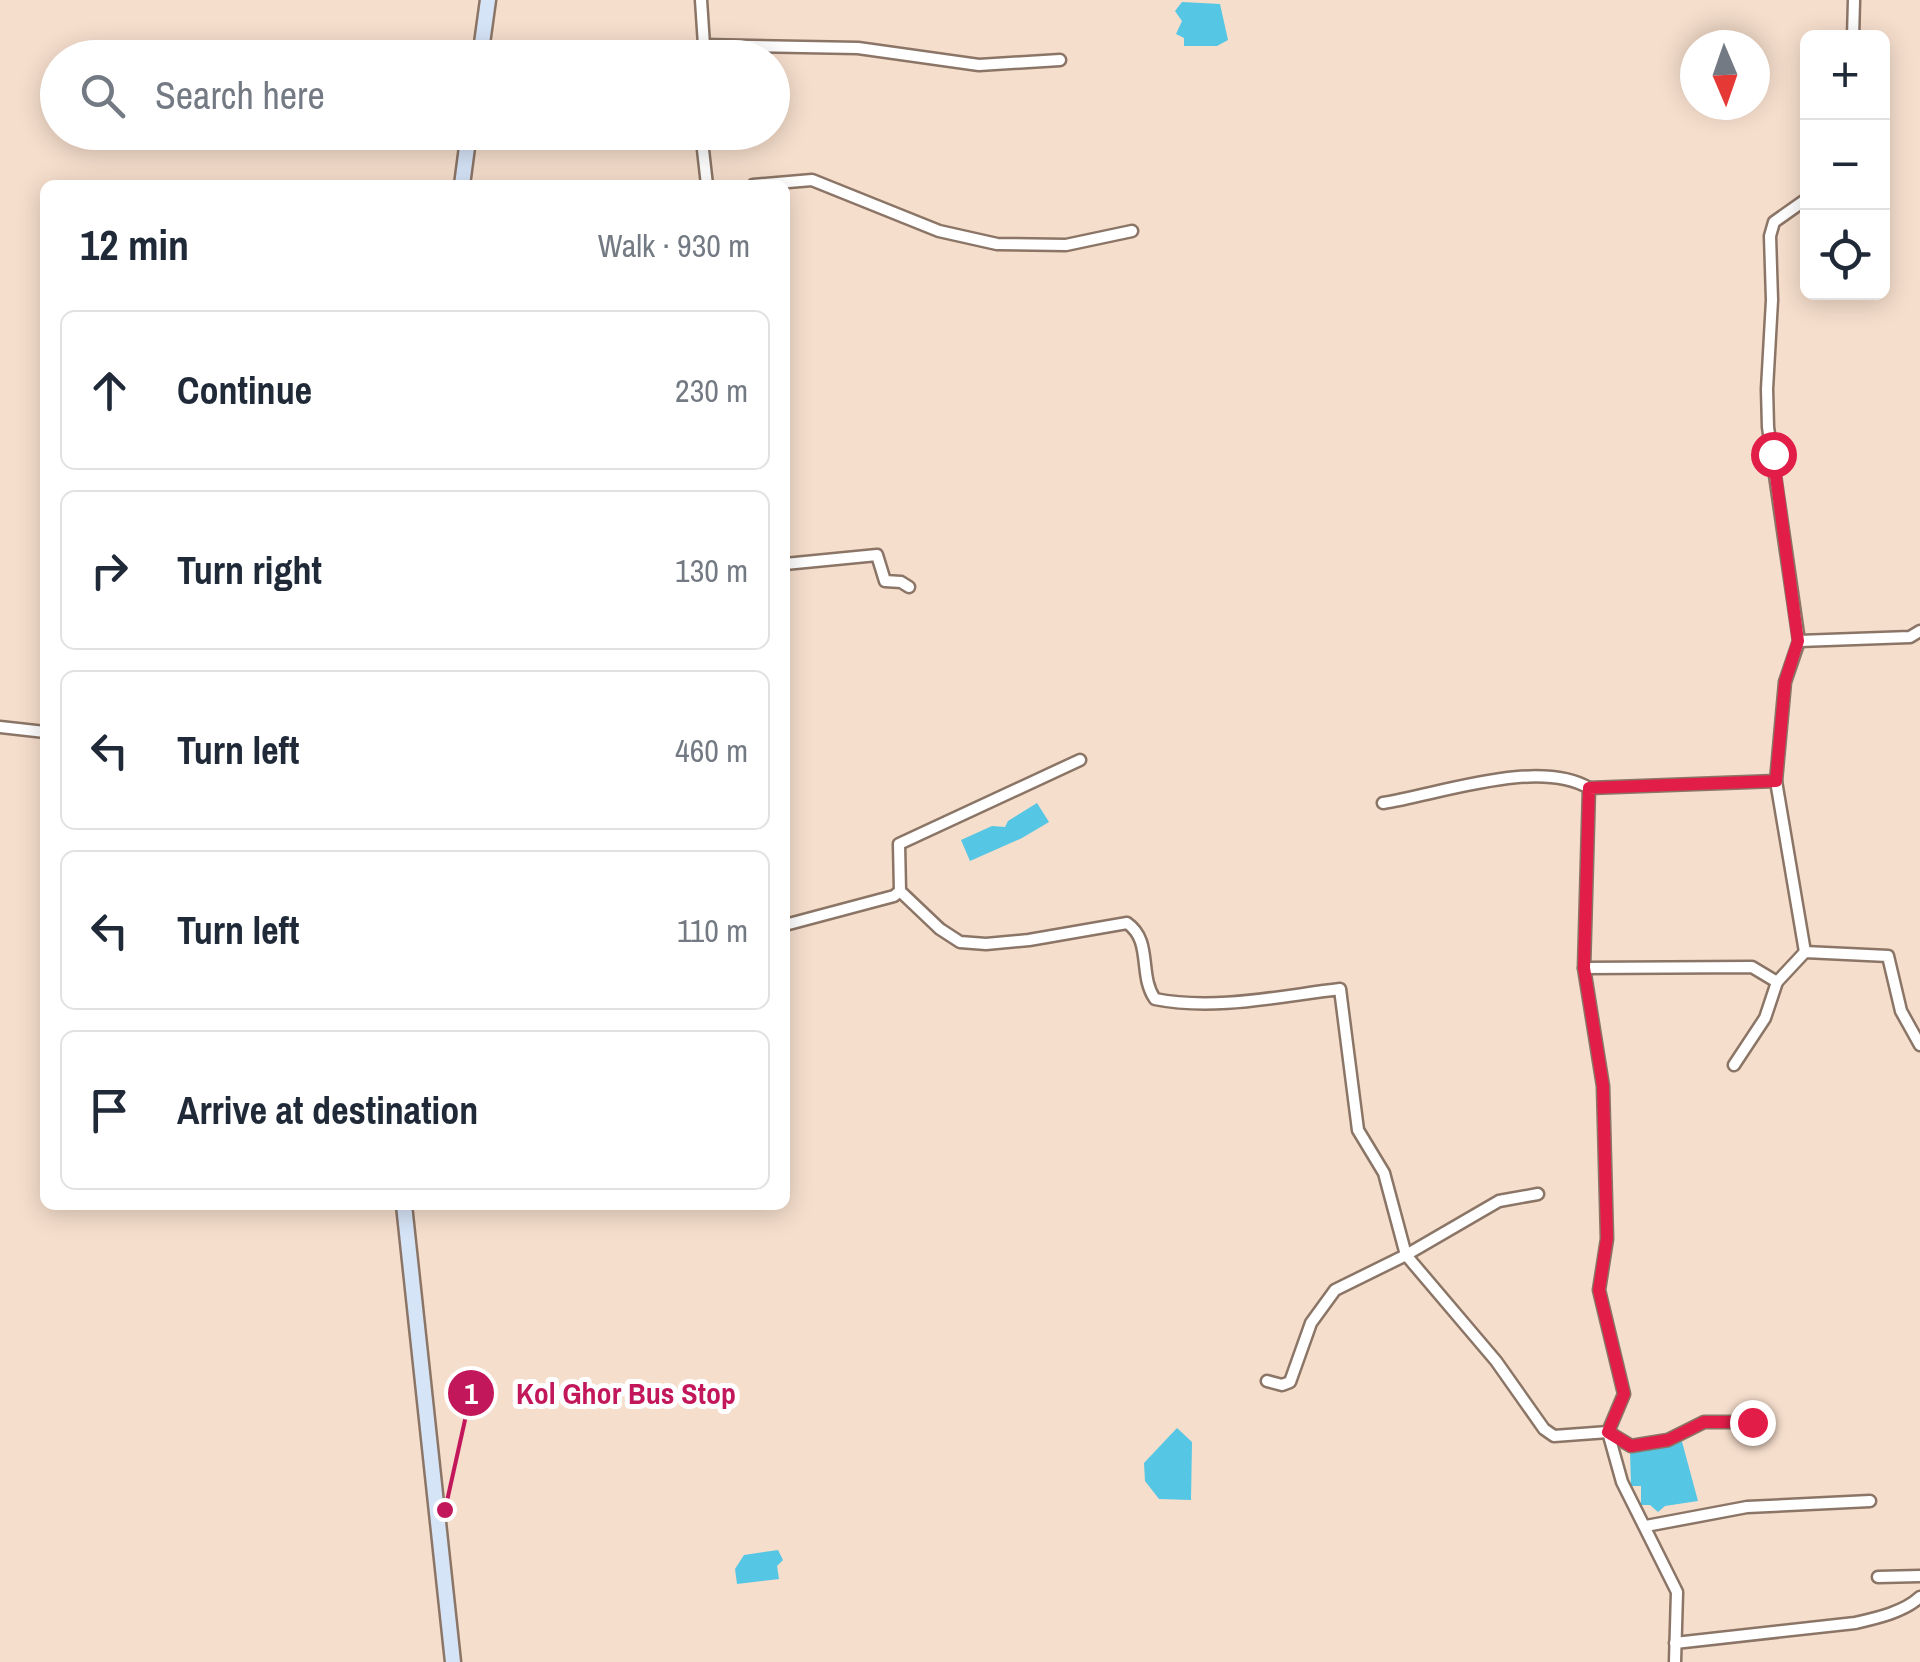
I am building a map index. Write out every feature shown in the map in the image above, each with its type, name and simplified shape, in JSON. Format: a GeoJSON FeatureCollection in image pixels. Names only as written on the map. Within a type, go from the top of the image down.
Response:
{"type":"FeatureCollection","features":[{"type":"Feature","properties":{"kind":"main road"},"geometry":{"type":"LineString","coordinates":[[482,40],[488,0]]}},
{"type":"Feature","properties":{"kind":"main road"},"geometry":{"type":"LineString","coordinates":[[463,180],[467,150]]}},
{"type":"Feature","properties":{"kind":"main road"},"geometry":{"type":"LineString","coordinates":[[405,1210],[453,1662]]}},
{"type":"Feature","properties":{"kind":"street"},"geometry":{"type":"LineString","coordinates":[[700,0],[704,40]]}},
{"type":"Feature","properties":{"kind":"street"},"geometry":{"type":"LineString","coordinates":[[1854,0],[1854,30]]}},
{"type":"Feature","properties":{"kind":"street"},"geometry":{"type":"LineString","coordinates":[[790,47],[858,48],[978,65],[1060,60]]}},
{"type":"Feature","properties":{"kind":"street"},"geometry":{"type":"LineString","coordinates":[[703,150],[706,180]]}},
{"type":"Feature","properties":{"kind":"street"},"geometry":{"type":"LineString","coordinates":[[790,182],[812,180],[939,231],[997,244],[1066,245],[1132,231]]}},
{"type":"Feature","properties":{"kind":"street"},"geometry":{"type":"LineString","coordinates":[[1800,204],[1774,222],[1770,236],[1772,300],[1767,390],[1768,428],[1798,641],[1785,682],[1776,781],[1804,952]]}},
{"type":"Feature","properties":{"kind":"street"},"geometry":{"type":"LineString","coordinates":[[790,564],[877,555],[885,581],[909,587]]}},
{"type":"Feature","properties":{"kind":"street"},"geometry":{"type":"LineString","coordinates":[[1798,641],[1910,637],[1920,630]]}},
{"type":"Feature","properties":{"kind":"street"},"geometry":{"type":"LineString","coordinates":[[0,728],[40,732]]}},
{"type":"Feature","properties":{"kind":"street"},"geometry":{"type":"LineString","coordinates":[[1080,760],[900,844],[900,891],[940,929],[960,942],[1029,940],[1127,924],[1138,931],[1142,942],[1146,986],[1155,998],[1172,1002],[1238,1002],[1340,988],[1358,1130],[1384,1172],[1406,1255],[1496,1360],[1544,1429],[1554,1436],[1608,1432],[1631,1446],[1668,1440],[1704,1422],[1752,1422]]}},
{"type":"Feature","properties":{"kind":"street"},"geometry":{"type":"LineString","coordinates":[[1383,803],[1522,776],[1571,778],[1589,788],[1776,781]]}},
{"type":"Feature","properties":{"kind":"street"},"geometry":{"type":"LineString","coordinates":[[1589,788],[1584,968],[1603,1086],[1607,1238],[1599,1290],[1624,1394],[1608,1432],[1622,1482],[1677,1592],[1675,1662]]}},
{"type":"Feature","properties":{"kind":"street"},"geometry":{"type":"LineString","coordinates":[[790,923],[894,896],[900,891]]}},
{"type":"Feature","properties":{"kind":"street"},"geometry":{"type":"LineString","coordinates":[[1734,1066],[1765,1018],[1778,982],[1804,952]]}},
{"type":"Feature","properties":{"kind":"street"},"geometry":{"type":"LineString","coordinates":[[1804,952],[1888,956],[1901,1010],[1920,1045]]}},
{"type":"Feature","properties":{"kind":"street"},"geometry":{"type":"LineString","coordinates":[[1584,968],[1752,967],[1778,982]]}},
{"type":"Feature","properties":{"kind":"street"},"geometry":{"type":"LineString","coordinates":[[1267,1381],[1282,1385],[1290,1382],[1311,1323],[1335,1290],[1406,1255],[1499,1201],[1538,1194]]}},
{"type":"Feature","properties":{"kind":"street"},"geometry":{"type":"LineString","coordinates":[[1646,1526],[1746,1506],[1870,1501]]}},
{"type":"Feature","properties":{"kind":"street"},"geometry":{"type":"LineString","coordinates":[[1878,1576],[1920,1576]]}},
{"type":"Feature","properties":{"kind":"street"},"geometry":{"type":"LineString","coordinates":[[1675,1643],[1856,1623],[1914,1603],[1920,1596]]}},
{"type":"Feature","properties":{"kind":"water"},"geometry":{"type":"Polygon","coordinates":[[[1182,2],[1220,4],[1228,40],[1217,46],[1184,46],[1184,38],[1176,34],[1182,21],[1175,11],[1182,2]]]}},
{"type":"Feature","properties":{"kind":"water"},"geometry":{"type":"Polygon","coordinates":[[[1037,803],[1049,822],[970,861],[961,840],[992,826],[1005,827],[1037,803]]]}},
{"type":"Feature","properties":{"kind":"water"},"geometry":{"type":"Polygon","coordinates":[[[1177,1428],[1192,1442],[1191,1500],[1159,1499],[1145,1481],[1144,1463],[1177,1428]]]}},
{"type":"Feature","properties":{"kind":"water"},"geometry":{"type":"Polygon","coordinates":[[[1681,1438],[1698,1501],[1665,1506],[1658,1512],[1650,1505],[1641,1505],[1641,1486],[1631,1486],[1630,1451],[1681,1438]]]}},
{"type":"Feature","properties":{"kind":"water"},"geometry":{"type":"Polygon","coordinates":[[[778,1550],[783,1560],[777,1566],[779,1579],[737,1584],[735,1569],[744,1555],[778,1550]]]}},
{"type":"Feature","properties":{"kind":"place","name":"Kol Ghor Bus Stop"},"geometry":{"type":"Point","coordinates":[445,1510]}},
{"type":"Feature","properties":{"kind":"route"},"geometry":{"type":"LineString","coordinates":[[1752,1422],[1704,1422],[1668,1440],[1631,1446],[1608,1432],[1624,1394],[1599,1290],[1607,1238],[1603,1086],[1584,968],[1589,788],[1776,781],[1785,682],[1798,641],[1773,454]]}}]}
